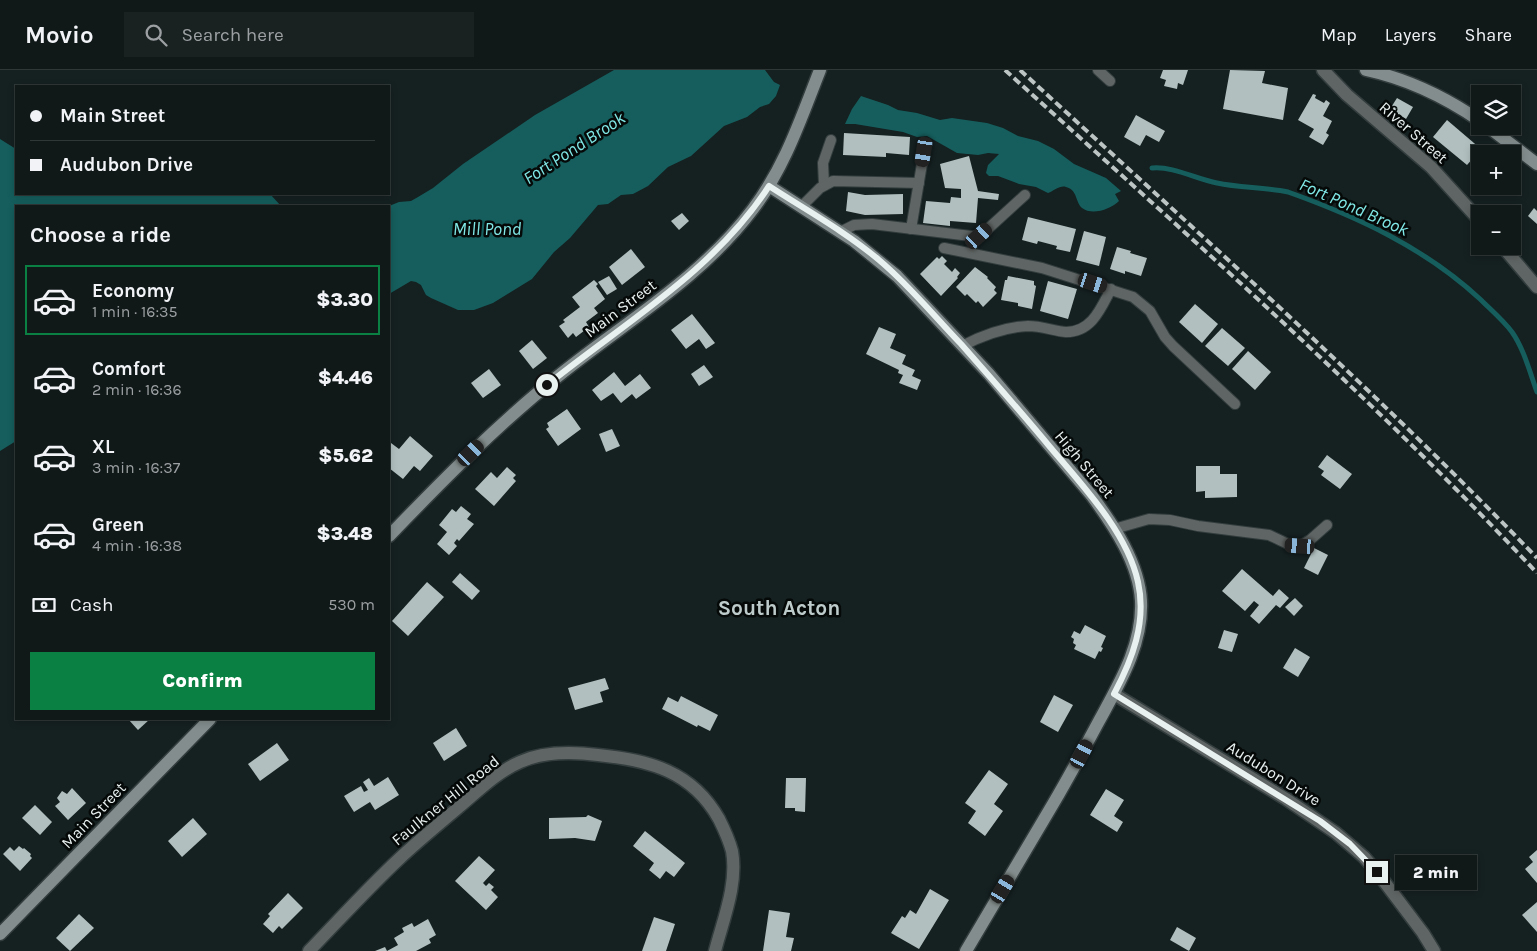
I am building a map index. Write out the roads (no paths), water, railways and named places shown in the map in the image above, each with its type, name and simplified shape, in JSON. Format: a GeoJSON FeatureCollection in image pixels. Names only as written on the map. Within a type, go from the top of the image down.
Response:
{"type":"FeatureCollection","features":[{"type":"Feature","properties":{"kind":"street","name":"Main Street"},"geometry":{"type":"LineString","coordinates":[[390,535],[471,453],[535,395],[701,266],[741,224],[769,186],[786,156],[820,70]]}},
{"type":"Feature","properties":{"kind":"street","name":"River Street"},"geometry":{"type":"LineString","coordinates":[[1323,70],[1347,95],[1419,155],[1471,211]]}},
{"type":"Feature","properties":{"kind":"street"},"geometry":{"type":"LineString","coordinates":[[1366,70],[1397,78],[1424,89],[1449,101],[1471,115]]}},
{"type":"Feature","properties":{"kind":"street"},"geometry":{"type":"LineString","coordinates":[[1499,135],[1537,164]]}},
{"type":"Feature","properties":{"kind":"street","name":"High Street"},"geometry":{"type":"LineString","coordinates":[[769,186],[867,250],[893,272],[989,374],[1092,496],[1114,529],[1135,573],[1141,602],[1138,632],[1131,658],[1114,694],[1069,777],[966,951]]}},
{"type":"Feature","properties":{"kind":"street"},"geometry":{"type":"LineString","coordinates":[[1510,255],[1537,287]]}},
{"type":"Feature","properties":{"kind":"street","name":"Audubon Drive"},"geometry":{"type":"LineString","coordinates":[[1114,694],[1286,799],[1336,833],[1364,857],[1377,872],[1423,933],[1434,951]]}},
{"type":"Feature","properties":{"kind":"street","name":"Main Street"},"geometry":{"type":"LineString","coordinates":[[0,934],[209,720]]}},
{"type":"Feature","properties":{"kind":"street","name":"Faulkner Hill Road"},"geometry":{"type":"LineString","coordinates":[[309,951],[399,859],[499,774],[520,762],[540,756],[561,753],[626,758],[661,767],[681,777],[713,808],[725,830],[732,851],[733,874],[715,951]]}},
{"type":"Feature","properties":{"kind":"lane"},"geometry":{"type":"LineString","coordinates":[[1098,70],[1110,82]]}},
{"type":"Feature","properties":{"kind":"lane"},"geometry":{"type":"LineString","coordinates":[[824,185],[823,162],[831,140]]}},
{"type":"Feature","properties":{"kind":"lane"},"geometry":{"type":"LineString","coordinates":[[911,229],[924,152]]}},
{"type":"Feature","properties":{"kind":"lane"},"geometry":{"type":"LineString","coordinates":[[801,207],[824,185],[833,181],[919,183]]}},
{"type":"Feature","properties":{"kind":"lane"},"geometry":{"type":"LineString","coordinates":[[840,232],[849,227],[860,225],[979,236],[1025,195]]}},
{"type":"Feature","properties":{"kind":"lane"},"geometry":{"type":"LineString","coordinates":[[944,248],[1042,268],[1133,297],[1146,306],[1165,337],[1173,346],[1235,404]]}},
{"type":"Feature","properties":{"kind":"lane"},"geometry":{"type":"LineString","coordinates":[[962,346],[989,334],[1013,327],[1038,326],[1067,332],[1077,330],[1088,325],[1096,317],[1111,289]]}},
{"type":"Feature","properties":{"kind":"lane"},"geometry":{"type":"LineString","coordinates":[[1114,529],[1149,519],[1170,520],[1198,526],[1269,535],[1290,545],[1300,546],[1327,525]]}},
{"type":"Feature","properties":{"kind":"water","name":"Mill Pond"},"geometry":{"type":"Polygon","coordinates":[[[614,70],[765,70],[774,82],[780,85],[776,96],[769,104],[760,107],[747,117],[724,126],[691,156],[668,167],[648,186],[633,194],[621,195],[608,204],[598,205],[570,238],[554,252],[532,279],[493,303],[474,310],[458,310],[426,295],[421,285],[411,281],[390,293],[390,206],[399,202],[411,201],[433,188],[463,164],[535,115],[614,70]]]}},
{"type":"Feature","properties":{"kind":"water"},"geometry":{"type":"Polygon","coordinates":[[[861,96],[898,110],[940,120],[952,118],[987,123],[1003,128],[1018,136],[1038,141],[1054,149],[1074,164],[1106,178],[1121,191],[1115,194],[1119,201],[1111,207],[1101,210],[1086,210],[1082,208],[1073,191],[1066,187],[1059,187],[1048,193],[1036,187],[1019,184],[998,176],[989,176],[986,173],[988,165],[999,154],[957,153],[927,136],[917,137],[903,132],[845,124],[861,96]]]}},
{"type":"Feature","properties":{"kind":"water"},"geometry":{"type":"Polygon","coordinates":[[[0,139],[15,148],[15,195],[271,195],[280,205],[15,205],[15,442],[0,451],[0,139]]]}},
{"type":"Feature","properties":{"kind":"waterway","name":"Fort Pond Brook"},"geometry":{"type":"LineString","coordinates":[[1152,168],[1168,169],[1226,185],[1288,192],[1365,223],[1414,249],[1459,281],[1501,319],[1516,339],[1523,353],[1537,392]]}},
{"type":"Feature","properties":{"kind":"railway"},"geometry":{"type":"LineString","coordinates":[[1005,70],[1209,254],[1343,379],[1409,442],[1537,573]]}},
{"type":"Feature","properties":{"kind":"railway"},"geometry":{"type":"LineString","coordinates":[[1020,70],[1347,371],[1475,494],[1537,558]]}},
{"type":"Feature","properties":{"kind":"district","name":"South Acton"},"geometry":{"type":"Point","coordinates":[779,608]}}]}
